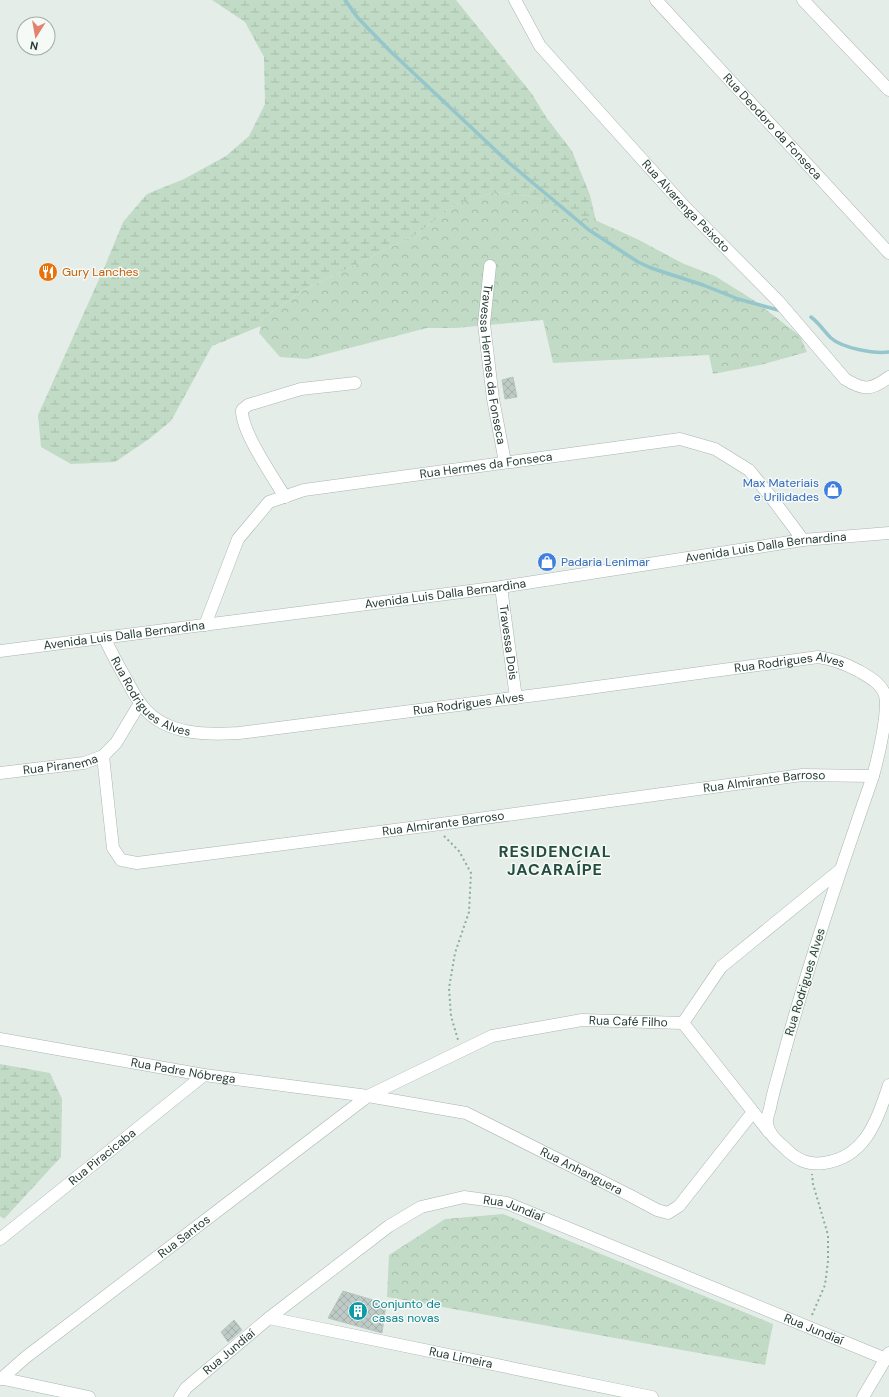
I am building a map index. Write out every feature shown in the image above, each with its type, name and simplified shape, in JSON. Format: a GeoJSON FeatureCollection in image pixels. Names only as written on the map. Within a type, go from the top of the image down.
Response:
{"type":"FeatureCollection","features":[{"type":"Feature","properties":{"kind":"street","name":"Rua Alvarenga Peixoto"},"geometry":{"type":"LineString","coordinates":[[515,0],[540,46],[684,206],[779,302],[845,379],[862,387],[870,387],[878,386],[889,377]]}},
{"type":"Feature","properties":{"kind":"street","name":"Rua Deodoro da Fonseca"},"geometry":{"type":"LineString","coordinates":[[656,0],[889,253]]}},
{"type":"Feature","properties":{"kind":"street"},"geometry":{"type":"LineString","coordinates":[[803,0],[889,90]]}},
{"type":"Feature","properties":{"kind":"street","name":"Travessa Hermes da Fonseca"},"geometry":{"type":"LineString","coordinates":[[490,266],[484,324],[494,399],[505,462]]}},
{"type":"Feature","properties":{"kind":"street"},"geometry":{"type":"LineString","coordinates":[[284,497],[249,436],[241,417],[242,410],[248,405],[301,389],[355,382]]}},
{"type":"Feature","properties":{"kind":"street","name":"Rua Hermes da Fonseca"},"geometry":{"type":"LineString","coordinates":[[205,625],[238,539],[269,502],[304,490],[680,439],[715,449],[749,470],[771,496],[802,540]]}},
{"type":"Feature","properties":{"kind":"street","name":"Avenida Luis Dalla Bernardina"},"geometry":{"type":"LineString","coordinates":[[0,651],[502,587],[802,540],[889,533]]}},
{"type":"Feature","properties":{"kind":"street","name":"Travessa Dois"},"geometry":{"type":"LineString","coordinates":[[502,587],[516,698]]}},
{"type":"Feature","properties":{"kind":"street","name":"Rua Rodrigues Alves"},"geometry":{"type":"LineString","coordinates":[[104,638],[118,666],[144,708],[172,727],[187,732],[220,734],[516,698],[818,657],[835,660],[854,668],[873,680],[887,694],[884,730],[879,753],[873,776],[840,870],[799,1001],[772,1095],[766,1122],[770,1133]]}},
{"type":"Feature","properties":{"kind":"street","name":"Rua Piranema"},"geometry":{"type":"LineString","coordinates":[[0,773],[84,763],[103,756],[116,743],[140,703]]}},
{"type":"Feature","properties":{"kind":"street","name":"Rua Almirante Barroso"},"geometry":{"type":"LineString","coordinates":[[103,756],[113,848],[121,860],[137,863],[802,775],[873,776]]}},
{"type":"Feature","properties":{"kind":"street","name":"Rua Café Filho"},"geometry":{"type":"LineString","coordinates":[[368,1096],[492,1036],[582,1020],[683,1023],[721,967],[840,870]]}},
{"type":"Feature","properties":{"kind":"street"},"geometry":{"type":"LineString","coordinates":[[683,1023],[770,1133],[801,1161],[812,1163],[829,1162],[840,1159],[860,1146],[875,1124],[889,1085]]}},
{"type":"Feature","properties":{"kind":"street","name":"Rua Padre Nóbrega"},"geometry":{"type":"LineString","coordinates":[[0,1039],[204,1075],[368,1096]]}},
{"type":"Feature","properties":{"kind":"street","name":"Rua Piracicaba"},"geometry":{"type":"LineString","coordinates":[[0,1239],[204,1075]]}},
{"type":"Feature","properties":{"kind":"street","name":"Rua Anhanguera"},"geometry":{"type":"LineString","coordinates":[[368,1096],[466,1113],[657,1210],[668,1213],[679,1206],[753,1112]]}},
{"type":"Feature","properties":{"kind":"street","name":"Rua Santos"},"geometry":{"type":"LineString","coordinates":[[1,1379],[32,1352],[368,1096]]}},
{"type":"Feature","properties":{"kind":"street","name":"Rua Jundiaí"},"geometry":{"type":"LineString","coordinates":[[180,1397],[186,1388],[269,1318],[389,1226],[421,1207],[464,1197],[507,1203],[806,1327],[888,1356]]}},
{"type":"Feature","properties":{"kind":"street","name":"Rua Limeira"},"geometry":{"type":"LineString","coordinates":[[269,1318],[652,1397]]}},
{"type":"Feature","properties":{"kind":"street"},"geometry":{"type":"LineString","coordinates":[[864,1397],[888,1356]]}},
{"type":"Feature","properties":{"kind":"street"},"geometry":{"type":"LineString","coordinates":[[1,1379],[90,1397]]}},
{"type":"Feature","properties":{"kind":"path"},"geometry":{"type":"LineString","coordinates":[[433,825],[459,851],[471,873],[469,912],[455,954],[449,988],[450,1016],[461,1051]]}},
{"type":"Feature","properties":{"kind":"path"},"geometry":{"type":"LineString","coordinates":[[806,1327],[824,1285],[828,1261],[828,1235],[813,1184],[812,1163]]}},
{"type":"Feature","properties":{"kind":"green space"},"geometry":{"type":"Polygon","coordinates":[[[212,0],[456,0],[532,94],[546,117],[572,151],[590,195],[596,221],[528,196],[495,192],[456,204],[417,234],[302,291],[263,318],[261,326],[212,346],[171,421],[149,439],[115,462],[71,464],[41,447],[38,415],[105,266],[123,222],[147,194],[184,179],[226,156],[249,136],[265,104],[264,57],[245,22],[212,0]]]}},
{"type":"Feature","properties":{"kind":"green space"},"geometry":{"type":"Polygon","coordinates":[[[495,192],[528,196],[584,215],[639,240],[682,263],[715,276],[755,301],[800,336],[807,352],[760,365],[713,374],[709,355],[553,363],[543,320],[456,328],[427,328],[307,359],[280,357],[259,333],[263,318],[302,291],[417,234],[456,204],[495,192]]]}},
{"type":"Feature","properties":{"kind":"green space"},"geometry":{"type":"Polygon","coordinates":[[[0,1064],[50,1073],[62,1099],[61,1157],[4,1219],[0,1216],[0,1064]]]}},
{"type":"Feature","properties":{"kind":"green space"},"geometry":{"type":"Polygon","coordinates":[[[503,1214],[773,1324],[765,1365],[387,1297],[389,1255],[445,1219],[503,1214]]]}},
{"type":"Feature","properties":{"kind":"building"},"geometry":{"type":"Polygon","coordinates":[[[513,377],[517,397],[505,399],[502,380],[513,377]]]}},
{"type":"Feature","properties":{"kind":"building","name":"Conjunto de casas novas"},"geometry":{"type":"Polygon","coordinates":[[[343,1291],[386,1304],[382,1333],[328,1318],[343,1291]]]}},
{"type":"Feature","properties":{"kind":"building"},"geometry":{"type":"Polygon","coordinates":[[[234,1320],[242,1330],[228,1342],[221,1332],[234,1320]]]}},
{"type":"Feature","properties":{"kind":"waterway"},"geometry":{"type":"LineString","coordinates":[[345,0],[358,18],[388,49],[508,162],[589,230],[638,262],[651,268],[703,285],[738,299],[778,310]]}},
{"type":"Feature","properties":{"kind":"waterway"},"geometry":{"type":"LineString","coordinates":[[811,317],[836,342],[867,351],[889,352]]}},
{"type":"Feature","properties":{"kind":"place","name":"Gury Lanches"},"geometry":{"type":"Point","coordinates":[48,272]}},
{"type":"Feature","properties":{"kind":"place","name":"Max Materiais e Urilidades"},"geometry":{"type":"Point","coordinates":[833,490]}},
{"type":"Feature","properties":{"kind":"place","name":"Padaria Lenimar"},"geometry":{"type":"Point","coordinates":[547,562]}},
{"type":"Feature","properties":{"kind":"place","name":"Conjunto de casas novas"},"geometry":{"type":"Point","coordinates":[358,1311]}},
{"type":"Feature","properties":{"kind":"district","name":"RESIDENCIAL JACARAÍPE"},"geometry":{"type":"Point","coordinates":[555,860]}}]}
